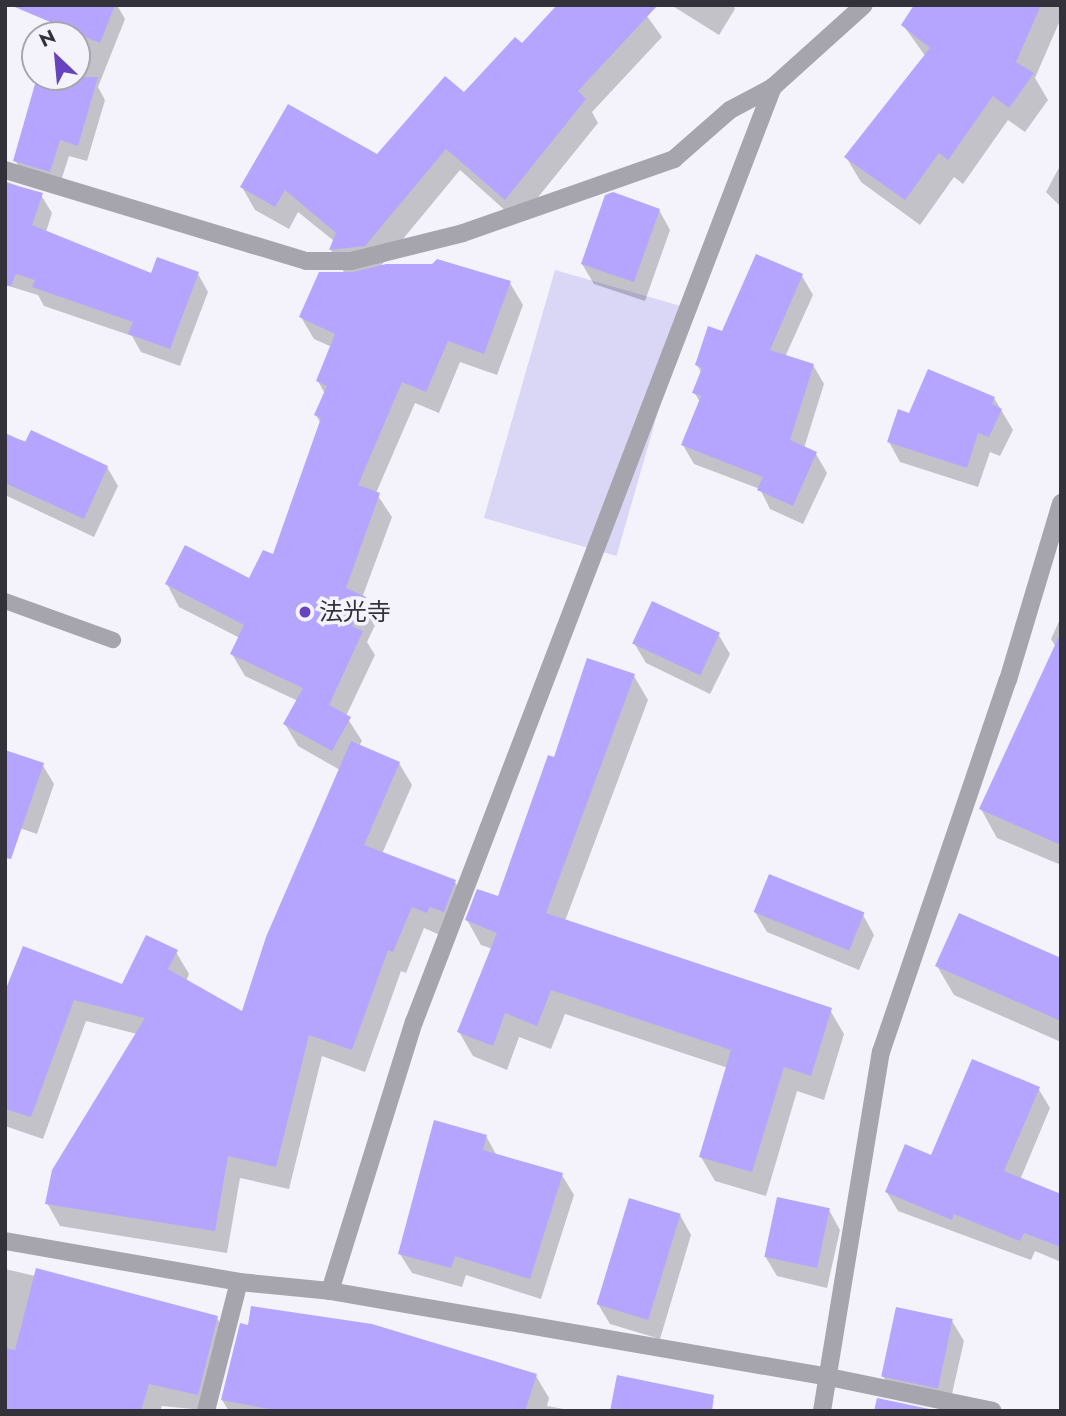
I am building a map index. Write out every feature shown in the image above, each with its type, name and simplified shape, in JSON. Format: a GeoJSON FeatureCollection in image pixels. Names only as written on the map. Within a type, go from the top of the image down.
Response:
{"type":"FeatureCollection","features":[{"type":"Feature","properties":{"kind":"street"},"geometry":{"type":"LineString","coordinates":[[5,170],[306,261],[351,261],[463,233],[674,159],[730,110],[773,87],[864,5]]}},
{"type":"Feature","properties":{"kind":"street"},"geometry":{"type":"LineString","coordinates":[[330,1291],[414,1022],[773,87]]}},
{"type":"Feature","properties":{"kind":"street"},"geometry":{"type":"LineString","coordinates":[[822,1411],[881,1052],[1008,680],[1061,503]]}},
{"type":"Feature","properties":{"kind":"street"},"geometry":{"type":"LineString","coordinates":[[5,1241],[239,1282],[330,1291],[829,1377],[993,1411]]}},
{"type":"Feature","properties":{"kind":"street"},"geometry":{"type":"LineString","coordinates":[[206,1411],[239,1282]]}},
{"type":"Feature","properties":{"kind":"lane"},"geometry":{"type":"LineString","coordinates":[[5,601],[113,640]]}},
{"type":"Feature","properties":{"kind":"shaded area"},"geometry":{"type":"Polygon","coordinates":[[[555,270],[688,308],[617,556],[484,518],[555,270]]]}},
{"type":"Feature","properties":{"kind":"building"},"geometry":{"type":"Polygon","coordinates":[[[10,5],[115,5],[100,43],[91,39],[91,21],[48,21],[10,5]]]}},
{"type":"Feature","properties":{"kind":"building"},"geometry":{"type":"Polygon","coordinates":[[[557,5],[658,5],[578,91],[586,99],[505,200],[446,149],[365,246],[329,250],[336,233],[285,190],[275,207],[240,187],[288,104],[377,154],[445,76],[464,92],[515,37],[522,43],[557,5]]]}},
{"type":"Feature","properties":{"kind":"building"},"geometry":{"type":"Polygon","coordinates":[[[914,5],[1041,5],[1016,62],[1034,73],[1009,108],[993,96],[948,160],[939,153],[905,200],[844,157],[930,48],[901,25],[914,5]]]}},
{"type":"Feature","properties":{"kind":"building"},"geometry":{"type":"Polygon","coordinates":[[[91,77],[98,77],[78,146],[60,140],[50,172],[13,161],[33,91],[91,91],[91,77]]]}},
{"type":"Feature","properties":{"kind":"building"},"geometry":{"type":"Polygon","coordinates":[[[7,183],[43,193],[32,225],[151,273],[157,257],[199,272],[170,349],[128,334],[133,322],[32,287],[35,280],[16,274],[11,286],[5,285],[7,183]]]}},
{"type":"Feature","properties":{"kind":"building"},"geometry":{"type":"Polygon","coordinates":[[[613,192],[660,209],[634,282],[581,264],[605,195],[613,192]]]}},
{"type":"Feature","properties":{"kind":"building"},"geometry":{"type":"Polygon","coordinates":[[[756,254],[803,274],[770,350],[814,364],[790,440],[817,452],[793,506],[757,490],[763,477],[681,445],[701,396],[692,393],[702,368],[695,365],[708,326],[722,331],[756,254]]]}},
{"type":"Feature","properties":{"kind":"building"},"geometry":{"type":"Polygon","coordinates":[[[437,259],[511,281],[484,354],[448,341],[426,392],[402,382],[358,485],[380,493],[346,588],[366,597],[352,626],[363,631],[329,705],[351,717],[332,751],[283,724],[303,688],[230,654],[244,625],[165,584],[185,545],[249,578],[263,550],[273,554],[321,418],[314,415],[327,386],[316,381],[335,334],[299,317],[319,272],[353,272],[386,264],[432,264],[437,259]]]}},
{"type":"Feature","properties":{"kind":"building"},"geometry":{"type":"Polygon","coordinates":[[[928,369],[995,397],[992,404],[1002,409],[989,437],[978,433],[967,468],[887,442],[898,409],[909,413],[928,369]]]}},
{"type":"Feature","properties":{"kind":"building"},"geometry":{"type":"Polygon","coordinates":[[[31,430],[108,466],[84,519],[5,483],[5,433],[25,442],[31,430]]]}},
{"type":"Feature","properties":{"kind":"building"},"geometry":{"type":"Polygon","coordinates":[[[652,601],[720,633],[700,675],[632,644],[652,601]]]}},
{"type":"Feature","properties":{"kind":"building"},"geometry":{"type":"Polygon","coordinates":[[[1061,632],[1061,845],[979,809],[1061,632]]]}},
{"type":"Feature","properties":{"kind":"building"},"geometry":{"type":"Polygon","coordinates":[[[587,658],[635,674],[546,913],[832,1008],[811,1076],[784,1067],[752,1172],[699,1157],[731,1050],[551,990],[537,1026],[505,1013],[493,1046],[457,1032],[497,933],[465,920],[477,889],[498,896],[548,755],[554,757],[587,658]]]}},
{"type":"Feature","properties":{"kind":"building"},"geometry":{"type":"Polygon","coordinates":[[[351,741],[400,762],[364,845],[456,880],[444,912],[430,907],[427,913],[412,907],[393,952],[388,950],[352,1050],[309,1035],[276,1167],[228,1156],[215,1231],[45,1204],[52,1170],[145,1018],[74,1000],[31,1117],[5,1109],[5,991],[23,946],[122,984],[146,935],[178,950],[168,969],[242,1011],[266,937],[351,741]]]}},
{"type":"Feature","properties":{"kind":"building"},"geometry":{"type":"Polygon","coordinates":[[[5,750],[44,763],[11,859],[5,858],[5,750]]]}},
{"type":"Feature","properties":{"kind":"building"},"geometry":{"type":"Polygon","coordinates":[[[769,874],[864,913],[849,951],[754,912],[769,874]]]}},
{"type":"Feature","properties":{"kind":"building"},"geometry":{"type":"Polygon","coordinates":[[[959,913],[1061,958],[1061,1021],[935,966],[959,913]]]}},
{"type":"Feature","properties":{"kind":"building"},"geometry":{"type":"Polygon","coordinates":[[[972,1059],[1040,1087],[1004,1171],[1061,1194],[1061,1247],[1024,1233],[1020,1241],[954,1214],[952,1220],[885,1192],[905,1144],[931,1155],[972,1059]]]}},
{"type":"Feature","properties":{"kind":"building"},"geometry":{"type":"Polygon","coordinates":[[[434,1120],[487,1135],[483,1150],[563,1173],[530,1279],[455,1256],[451,1268],[398,1254],[434,1120]]]}},
{"type":"Feature","properties":{"kind":"building"},"geometry":{"type":"Polygon","coordinates":[[[777,1197],[830,1208],[817,1268],[764,1257],[777,1197]]]}},
{"type":"Feature","properties":{"kind":"building"},"geometry":{"type":"Polygon","coordinates":[[[629,1198],[681,1214],[648,1320],[597,1304],[629,1198]]]}},
{"type":"Feature","properties":{"kind":"building"},"geometry":{"type":"Polygon","coordinates":[[[36,1268],[218,1316],[198,1395],[149,1384],[141,1411],[5,1411],[5,1348],[15,1350],[36,1268]]]}},
{"type":"Feature","properties":{"kind":"building"},"geometry":{"type":"Polygon","coordinates":[[[251,1306],[372,1324],[537,1374],[525,1411],[280,1411],[221,1400],[240,1323],[248,1325],[251,1306]]]}},
{"type":"Feature","properties":{"kind":"building"},"geometry":{"type":"Polygon","coordinates":[[[896,1307],[953,1319],[938,1389],[881,1376],[896,1307]]]}},
{"type":"Feature","properties":{"kind":"building"},"geometry":{"type":"Polygon","coordinates":[[[617,1375],[714,1395],[712,1411],[610,1411],[617,1375]]]}},
{"type":"Feature","properties":{"kind":"building"},"geometry":{"type":"Polygon","coordinates":[[[877,1398],[934,1410],[874,1411],[877,1398]]]}},
{"type":"Feature","properties":{"kind":"place","name":"法光寺"},"geometry":{"type":"Point","coordinates":[305,612]}}]}
